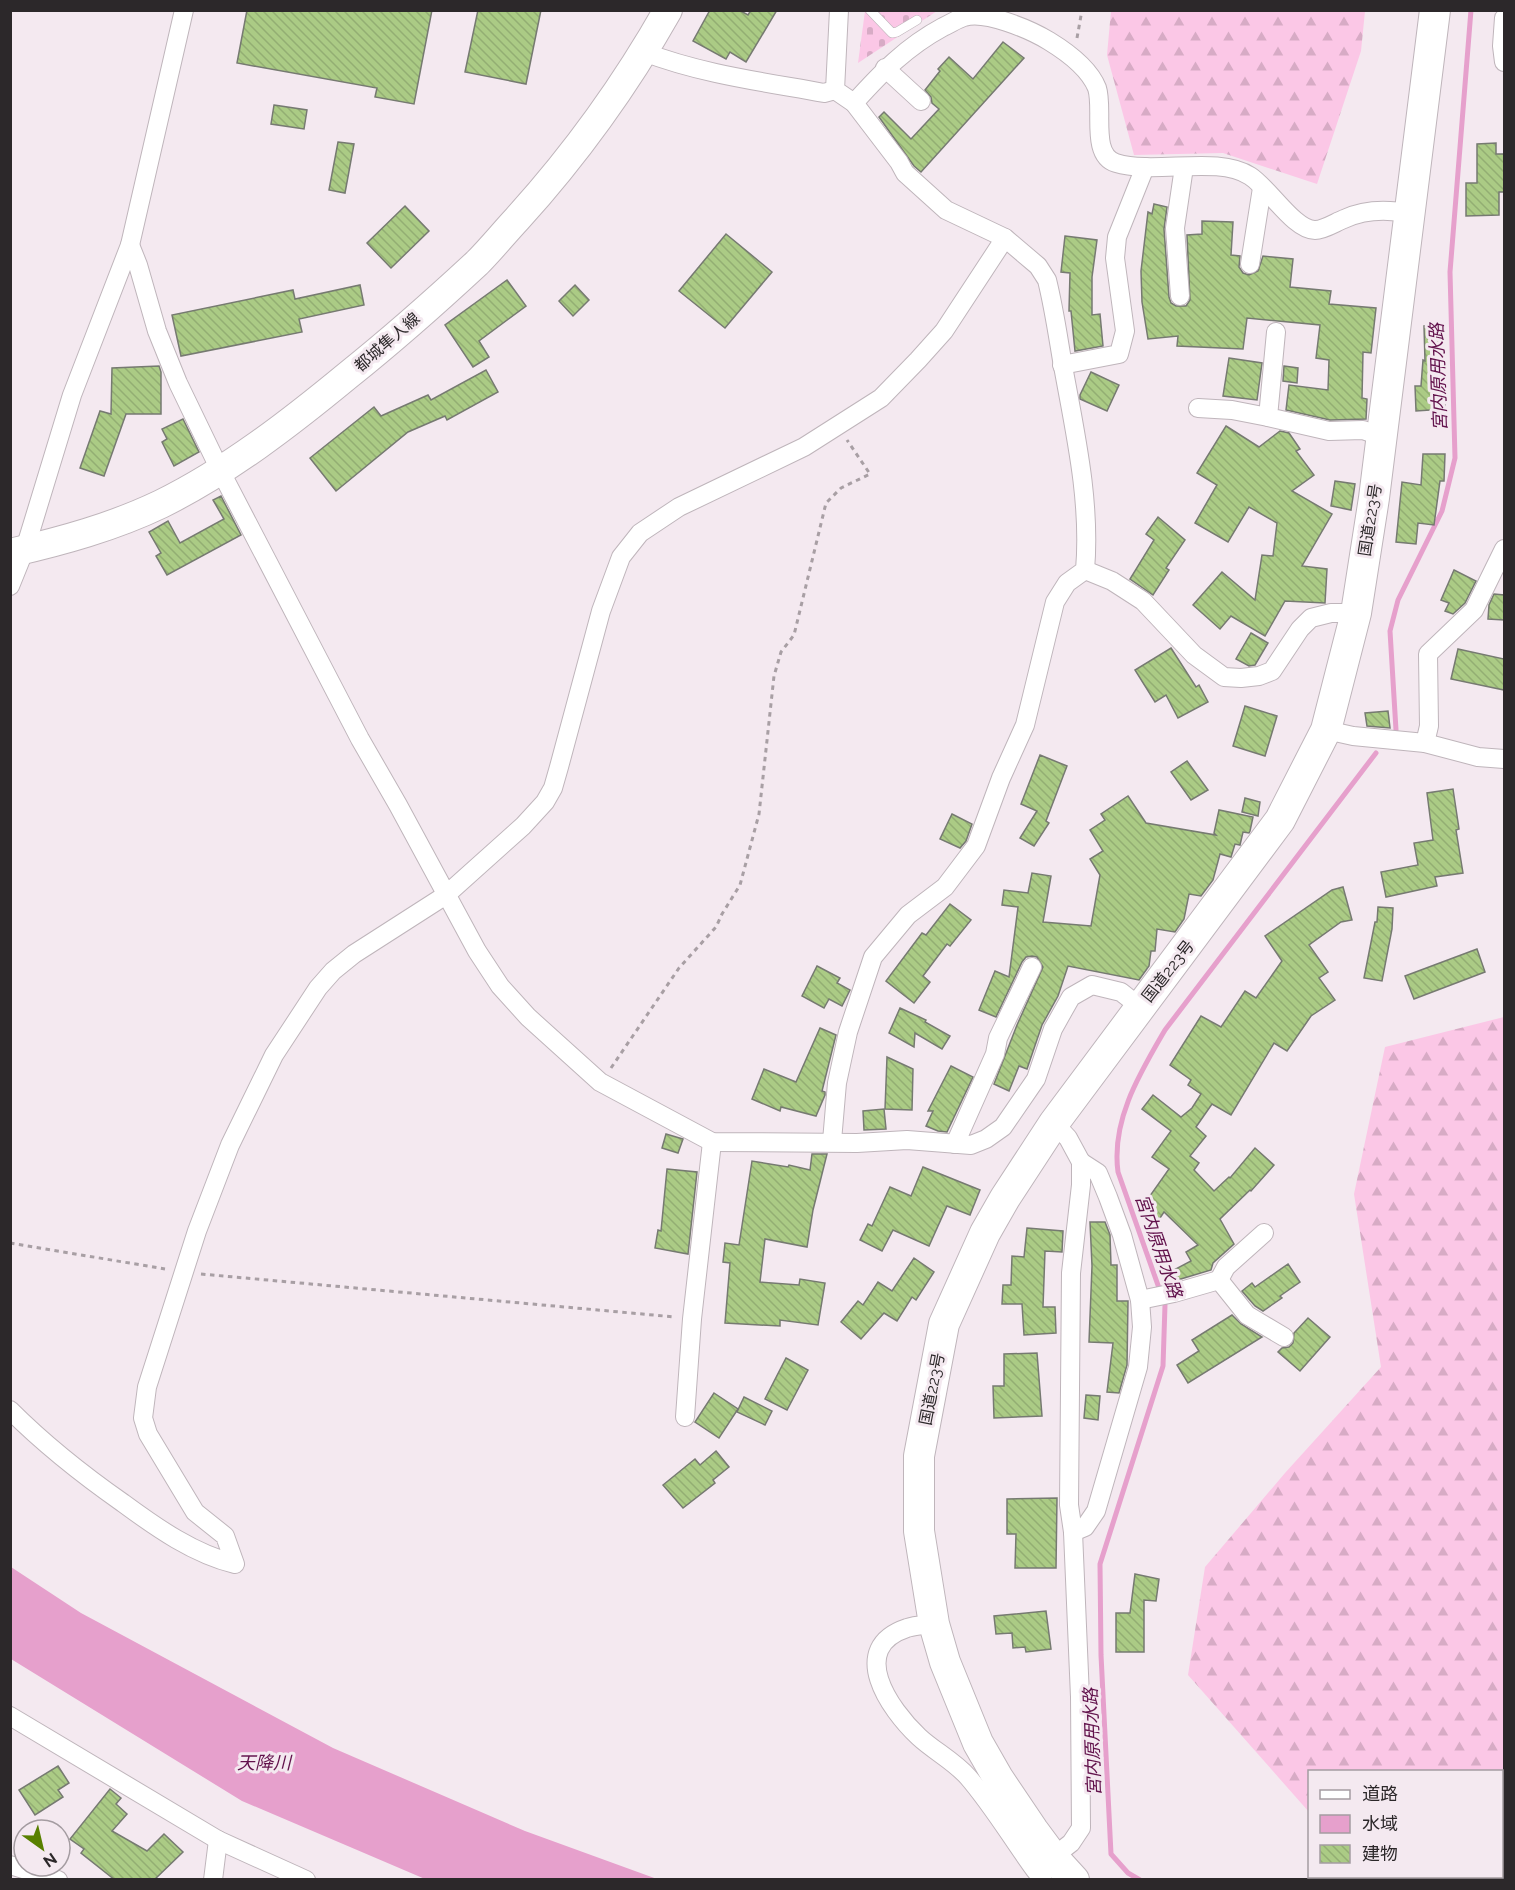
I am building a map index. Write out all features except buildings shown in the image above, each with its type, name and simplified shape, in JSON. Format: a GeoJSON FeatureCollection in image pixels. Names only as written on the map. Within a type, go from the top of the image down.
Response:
{"type":"FeatureCollection","features":[{"type":"Feature","properties":{"kind":"highway","name":"国道223号"},"geometry":{"type":"LineString","coordinates":[[1074,1880],[1048,1868],[1015,1805],[978,1743],[945,1662],[934,1624],[919,1532],[919,1465],[944,1324],[985,1233],[1054,1123],[1280,820],[1326,730],[1356,613],[1383,437],[1435,10]]}},
{"type":"Feature","properties":{"kind":"main road","name":"都城隼人線"},"geometry":{"type":"LineString","coordinates":[[16,552],[79,537],[162,503],[220,470],[308,409],[394,338],[478,261],[549,183],[604,112],[644,52],[668,10]]}},
{"type":"Feature","properties":{"kind":"street"},"geometry":{"type":"LineString","coordinates":[[10,586],[16,552],[72,395],[130,245],[184,10]]}},
{"type":"Feature","properties":{"kind":"street"},"geometry":{"type":"LineString","coordinates":[[835,90],[839,10]]}},
{"type":"Feature","properties":{"kind":"street"},"geometry":{"type":"LineString","coordinates":[[854,103],[885,68],[927,36],[964,16],[983,16],[1034,31],[1068,52],[1097,88],[1100,143],[1107,158],[1115,163],[1145,167],[1228,167],[1250,176],[1304,228],[1317,231],[1358,213],[1390,210],[1411,214]]}},
{"type":"Feature","properties":{"kind":"street"},"geometry":{"type":"LineString","coordinates":[[1504,18],[1502,46],[1504,62]]}},
{"type":"Feature","properties":{"kind":"street"},"geometry":{"type":"LineString","coordinates":[[644,52],[667,61],[824,93],[835,90],[854,103],[905,173],[946,210],[1005,238],[1038,266],[1047,280],[1071,407],[1086,517],[1088,542],[1085,570],[1067,583],[1055,602],[1025,725],[1001,778],[976,846],[945,887],[908,915],[873,957],[848,1032],[841,1063],[832,1141]]}},
{"type":"Feature","properties":{"kind":"street"},"geometry":{"type":"LineString","coordinates":[[885,68],[921,101]]}},
{"type":"Feature","properties":{"kind":"street"},"geometry":{"type":"LineString","coordinates":[[1062,365],[1119,354],[1125,331],[1115,258],[1117,237],[1145,167]]}},
{"type":"Feature","properties":{"kind":"street"},"geometry":{"type":"LineString","coordinates":[[1180,296],[1175,228],[1184,167]]}},
{"type":"Feature","properties":{"kind":"street"},"geometry":{"type":"LineString","coordinates":[[1250,264],[1262,188]]}},
{"type":"Feature","properties":{"kind":"street"},"geometry":{"type":"LineString","coordinates":[[10,1410],[78,1470],[166,1533],[207,1555],[235,1564],[225,1536],[195,1512],[156,1449],[143,1418],[147,1387],[197,1231],[230,1145],[274,1055],[318,988],[333,971],[354,954],[446,895],[523,826],[544,802],[553,788],[601,610],[621,557],[640,533],[679,507],[804,447],[881,398],[944,331],[1005,238]]}},
{"type":"Feature","properties":{"kind":"street"},"geometry":{"type":"LineString","coordinates":[[130,245],[161,341],[178,383],[220,470],[360,739],[477,951],[500,986],[548,1036],[600,1082],[712,1142],[832,1141],[857,1143],[907,1140],[971,1145],[986,1139],[1004,1127],[1036,1079],[1053,1029],[1071,997],[1092,985],[1121,992],[1140,1007]]}},
{"type":"Feature","properties":{"kind":"street"},"geometry":{"type":"LineString","coordinates":[[1268,417],[1276,332]]}},
{"type":"Feature","properties":{"kind":"street"},"geometry":{"type":"LineString","coordinates":[[1198,408],[1232,410],[1329,431],[1363,430],[1383,437]]}},
{"type":"Feature","properties":{"kind":"street"},"geometry":{"type":"LineString","coordinates":[[1425,743],[1429,726],[1428,654],[1474,610],[1504,549]]}},
{"type":"Feature","properties":{"kind":"street"},"geometry":{"type":"LineString","coordinates":[[1085,570],[1112,581],[1143,601],[1194,655],[1224,677],[1259,676],[1272,671],[1300,629],[1311,618],[1331,613],[1356,613]]}},
{"type":"Feature","properties":{"kind":"street"},"geometry":{"type":"LineString","coordinates":[[1326,730],[1353,736],[1425,743],[1478,757],[1504,759]]}},
{"type":"Feature","properties":{"kind":"street"},"geometry":{"type":"LineString","coordinates":[[955,1144],[995,1054],[998,1038],[1032,967]]}},
{"type":"Feature","properties":{"kind":"street"},"geometry":{"type":"LineString","coordinates":[[934,1624],[908,1628],[890,1637],[879,1649],[875,1664],[883,1689],[901,1717],[920,1738],[955,1763],[969,1778],[1035,1870],[1048,1868],[1071,1843],[1081,1828],[1080,1697],[1073,1533],[1069,1505],[1071,1273],[1081,1185],[1081,1162],[1068,1138],[1054,1123]]}},
{"type":"Feature","properties":{"kind":"street"},"geometry":{"type":"LineString","coordinates":[[685,1417],[692,1319],[712,1142]]}},
{"type":"Feature","properties":{"kind":"street"},"geometry":{"type":"LineString","coordinates":[[1073,1533],[1085,1527],[1096,1511],[1138,1367],[1144,1299],[1102,1181],[1098,1173],[1081,1162]]}},
{"type":"Feature","properties":{"kind":"street"},"geometry":{"type":"LineString","coordinates":[[1144,1299],[1219,1280],[1226,1266],[1264,1233]]}},
{"type":"Feature","properties":{"kind":"street"},"geometry":{"type":"LineString","coordinates":[[1219,1280],[1247,1315],[1284,1337]]}},
{"type":"Feature","properties":{"kind":"street"},"geometry":{"type":"LineString","coordinates":[[10,1716],[218,1840],[306,1880]]}},
{"type":"Feature","properties":{"kind":"street"},"geometry":{"type":"LineString","coordinates":[[213,1880],[218,1840]]}},
{"type":"Feature","properties":{"kind":"street"},"geometry":{"type":"LineString","coordinates":[[10,1865],[58,1880]]}},
{"type":"Feature","properties":{"kind":"lane"},"geometry":{"type":"LineString","coordinates":[[870,10],[891,33],[917,20]]}},
{"type":"Feature","properties":{"kind":"path"},"geometry":{"type":"LineString","coordinates":[[1068,52],[1075,42],[1083,10]]}},
{"type":"Feature","properties":{"kind":"path"},"geometry":{"type":"LineString","coordinates":[[600,1082],[616,1063],[679,968],[716,927],[740,885],[759,814],[774,676],[781,652],[794,635],[826,503],[841,488],[870,474],[837,427]]}},
{"type":"Feature","properties":{"kind":"path"},"geometry":{"type":"LineString","coordinates":[[10,1243],[184,1273],[692,1319]]}},
{"type":"Feature","properties":{"kind":"green space"},"geometry":{"type":"Polygon","coordinates":[[[865,11],[937,11],[858,63],[865,11]]]}},
{"type":"Feature","properties":{"kind":"green space"},"geometry":{"type":"Polygon","coordinates":[[[1111,11],[1365,11],[1361,51],[1317,184],[1223,153],[1134,155],[1107,55],[1111,11]]]}},
{"type":"Feature","properties":{"kind":"green space"},"geometry":{"type":"Polygon","coordinates":[[[1504,1017],[1504,1879],[1368,1878],[1503,1878],[1503,1770],[1308,1770],[1308,1811],[1188,1675],[1205,1567],[1285,1473],[1381,1367],[1354,1194],[1385,1047],[1504,1017]]]}},
{"type":"Feature","properties":{"kind":"water","name":"天降川"},"geometry":{"type":"Polygon","coordinates":[[[11,1567],[81,1613],[333,1748],[525,1831],[657,1879],[425,1879],[242,1801],[11,1659],[11,1567]]]}},
{"type":"Feature","properties":{"kind":"waterway","name":"宮内原用水路"},"geometry":{"type":"LineString","coordinates":[[1396,730],[1390,631],[1398,600],[1442,511],[1455,458],[1450,272],[1471,10]]}},
{"type":"Feature","properties":{"kind":"waterway","name":"宮内原用水路"},"geometry":{"type":"LineString","coordinates":[[1140,1880],[1128,1873],[1111,1854],[1101,1655],[1100,1564],[1163,1366],[1165,1305],[1118,1172],[1119,1134],[1123,1116],[1137,1080],[1165,1030],[1376,753]]}}]}
